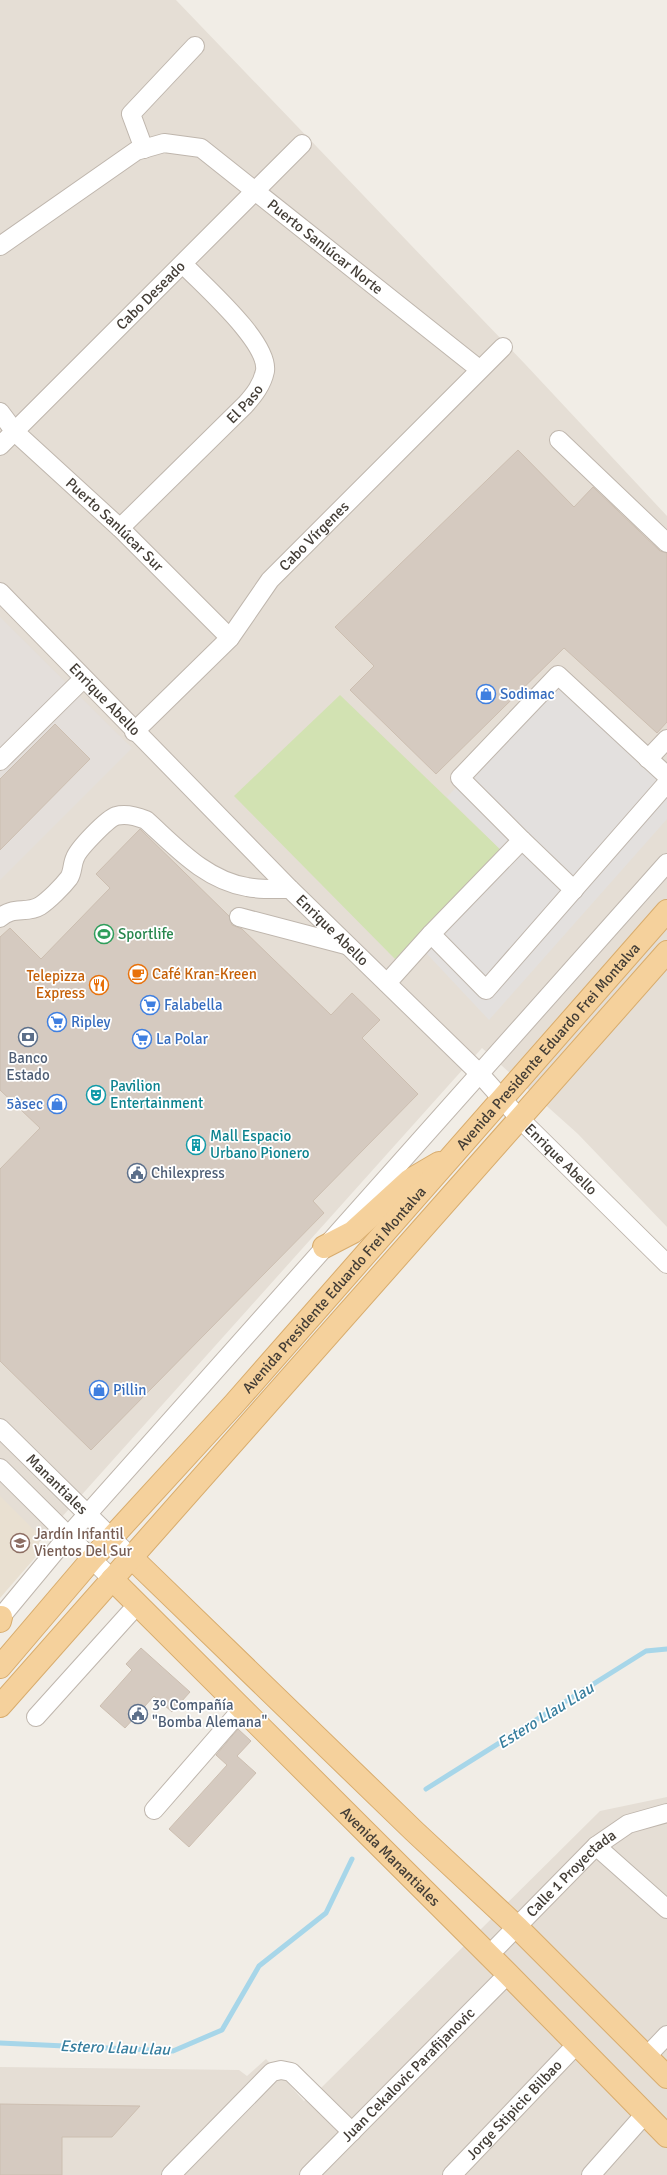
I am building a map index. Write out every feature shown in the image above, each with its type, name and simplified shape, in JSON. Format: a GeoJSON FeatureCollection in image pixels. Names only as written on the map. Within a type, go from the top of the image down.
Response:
{"type":"FeatureCollection","features":[{"type":"Feature","properties":{"kind":"main road","name":"Avenida Presidente Eduardo Frei Montalva"},"geometry":{"type":"LineString","coordinates":[[0,1667],[92,1560],[234,1404],[667,911]]}},
{"type":"Feature","properties":{"kind":"main road","name":"Avenida Presidente Eduardo Frei Montalva"},"geometry":{"type":"LineString","coordinates":[[0,1706],[667,952]]}},
{"type":"Feature","properties":{"kind":"main road"},"geometry":{"type":"LineString","coordinates":[[324,1247],[362,1226],[418,1174],[451,1158]]}},
{"type":"Feature","properties":{"kind":"main road"},"geometry":{"type":"LineString","coordinates":[[132,1558],[283,1706],[517,1927],[667,2077]]}},
{"type":"Feature","properties":{"kind":"main road","name":"Avenida Manantiales"},"geometry":{"type":"LineString","coordinates":[[112,1579],[508,1974],[576,2045],[667,2136]]}},
{"type":"Feature","properties":{"kind":"street"},"geometry":{"type":"LineString","coordinates":[[0,246],[136,151],[144,148],[131,114],[195,46]]}},
{"type":"Feature","properties":{"kind":"street","name":"Puerto Sanlúcar Norte"},"geometry":{"type":"LineString","coordinates":[[144,148],[164,143],[201,148],[256,190],[479,369]]}},
{"type":"Feature","properties":{"kind":"street","name":"Cabo Deseado"},"geometry":{"type":"LineString","coordinates":[[0,446],[302,144]]}},
{"type":"Feature","properties":{"kind":"street","name":"El Paso"},"geometry":{"type":"LineString","coordinates":[[120,528],[245,405],[260,387],[265,370],[260,349],[248,331],[183,264]]}},
{"type":"Feature","properties":{"kind":"street","name":"Cabo Vírgenes"},"geometry":{"type":"LineString","coordinates":[[134,732],[230,638],[270,580],[479,369],[503,347]]}},
{"type":"Feature","properties":{"kind":"street","name":"Puerto Sanlúcar Sur"},"geometry":{"type":"LineString","coordinates":[[0,412],[15,432],[120,528],[230,638]]}},
{"type":"Feature","properties":{"kind":"street"},"geometry":{"type":"LineString","coordinates":[[559,440],[667,543]]}},
{"type":"Feature","properties":{"kind":"street","name":"Enrique Abello"},"geometry":{"type":"LineString","coordinates":[[0,592],[134,732],[320,919],[479,1073],[520,1119],[667,1264]]}},
{"type":"Feature","properties":{"kind":"street"},"geometry":{"type":"LineString","coordinates":[[574,890],[460,778],[558,675],[667,776]]}},
{"type":"Feature","properties":{"kind":"street"},"geometry":{"type":"LineString","coordinates":[[0,761],[83,679]]}},
{"type":"Feature","properties":{"kind":"street"},"geometry":{"type":"LineString","coordinates":[[648,759],[667,739]]}},
{"type":"Feature","properties":{"kind":"street"},"geometry":{"type":"LineString","coordinates":[[431,934],[486,990],[667,783]]}},
{"type":"Feature","properties":{"kind":"street"},"geometry":{"type":"LineString","coordinates":[[0,918],[10,911],[32,909],[40,906],[69,878],[75,858],[81,848],[114,817],[122,815],[135,816],[146,820],[202,870],[221,879],[246,887],[290,889]]}},
{"type":"Feature","properties":{"kind":"street"},"geometry":{"type":"LineString","coordinates":[[387,983],[431,934],[522,840]]}},
{"type":"Feature","properties":{"kind":"street"},"geometry":{"type":"LineString","coordinates":[[0,1619],[68,1536],[667,863]]}},
{"type":"Feature","properties":{"kind":"street"},"geometry":{"type":"LineString","coordinates":[[239,917],[347,945]]}},
{"type":"Feature","properties":{"kind":"street"},"geometry":{"type":"LineString","coordinates":[[258,923],[320,919]]}},
{"type":"Feature","properties":{"kind":"street","name":"Manantiales"},"geometry":{"type":"LineString","coordinates":[[0,1428],[132,1558]]}},
{"type":"Feature","properties":{"kind":"street","name":"Manantiales"},"geometry":{"type":"LineString","coordinates":[[0,1468],[112,1579]]}},
{"type":"Feature","properties":{"kind":"street"},"geometry":{"type":"LineString","coordinates":[[36,1717],[137,1605]]}},
{"type":"Feature","properties":{"kind":"street"},"geometry":{"type":"LineString","coordinates":[[154,1810],[242,1709]]}},
{"type":"Feature","properties":{"kind":"street","name":"Calle 1 Proyectada"},"geometry":{"type":"LineString","coordinates":[[489,1955],[596,1846],[628,1824],[667,1813]]}},
{"type":"Feature","properties":{"kind":"street"},"geometry":{"type":"LineString","coordinates":[[596,1846],[667,1909]]}},
{"type":"Feature","properties":{"kind":"street","name":"Juan Cekalovic Parafijanovic"},"geometry":{"type":"LineString","coordinates":[[309,2175],[508,1974]]}},
{"type":"Feature","properties":{"kind":"street"},"geometry":{"type":"LineString","coordinates":[[646,2057],[667,2036]]}},
{"type":"Feature","properties":{"kind":"street","name":"Jorge Stipicic Bilbao"},"geometry":{"type":"LineString","coordinates":[[452,2175],[576,2045]]}},
{"type":"Feature","properties":{"kind":"street"},"geometry":{"type":"LineString","coordinates":[[171,2175],[272,2072],[281,2070],[290,2072],[352,2132]]}},
{"type":"Feature","properties":{"kind":"street"},"geometry":{"type":"LineString","coordinates":[[591,2175],[645,2114]]}},
{"type":"Feature","properties":{"kind":"shaded area"},"geometry":{"type":"Polygon","coordinates":[[[0,0],[176,0],[525,364],[667,516],[667,1227],[578,1134],[482,1048],[0,1586],[0,0]]]}},
{"type":"Feature","properties":{"kind":"shaded area"},"geometry":{"type":"Polygon","coordinates":[[[0,617],[132,748],[0,880],[0,617]]]}},
{"type":"Feature","properties":{"kind":"shaded area"},"geometry":{"type":"Polygon","coordinates":[[[556,683],[667,775],[667,819],[489,1020],[414,940],[501,850],[447,797],[556,683]]]}},
{"type":"Feature","properties":{"kind":"shaded area","name":"Jardín Infantil Vientos Del Sur"},"geometry":{"type":"Polygon","coordinates":[[[0,1496],[38,1534],[40,1552],[0,1598],[0,1496]]]}},
{"type":"Feature","properties":{"kind":"shaded area"},"geometry":{"type":"Polygon","coordinates":[[[667,1797],[667,2175],[0,2175],[0,2067],[239,2070],[247,2076],[266,2059],[304,2101],[322,2087],[600,1811],[667,1797]]]}},
{"type":"Feature","properties":{"kind":"green space"},"geometry":{"type":"Polygon","coordinates":[[[340,695],[501,850],[395,959],[234,796],[340,695]]]}},
{"type":"Feature","properties":{"kind":"building"},"geometry":{"type":"Polygon","coordinates":[[[518,450],[574,507],[593,487],[660,551],[667,553],[667,722],[657,733],[564,648],[436,774],[350,690],[374,666],[335,627],[518,450]]]}},
{"type":"Feature","properties":{"kind":"building"},"geometry":{"type":"Polygon","coordinates":[[[55,724],[90,759],[0,850],[0,779],[55,724]]]}},
{"type":"Feature","properties":{"kind":"building","name":"Mall Espacio Urbano Pionero"},"geometry":{"type":"Polygon","coordinates":[[[140,829],[229,916],[232,925],[242,929],[331,1015],[352,993],[380,1020],[362,1038],[418,1094],[313,1201],[324,1213],[91,1450],[0,1361],[0,1169],[40,1128],[0,1090],[0,937],[10,928],[41,959],[110,888],[96,874],[140,829]]]}},
{"type":"Feature","properties":{"kind":"building"},"geometry":{"type":"Polygon","coordinates":[[[141,1648],[190,1692],[172,1712],[154,1696],[125,1728],[100,1706],[132,1670],[126,1664],[141,1648]]]}},
{"type":"Feature","properties":{"kind":"building"},"geometry":{"type":"Polygon","coordinates":[[[238,1729],[251,1741],[237,1756],[256,1773],[189,1847],[169,1829],[227,1765],[216,1755],[238,1729]]]}},
{"type":"Feature","properties":{"kind":"building"},"geometry":{"type":"Polygon","coordinates":[[[0,2104],[140,2106],[112,2137],[62,2137],[62,2175],[0,2175],[0,2104]]]}},
{"type":"Feature","properties":{"kind":"waterway","name":"Estero Llau Llau"},"geometry":{"type":"LineString","coordinates":[[426,1789],[646,1651],[667,1649]]}},
{"type":"Feature","properties":{"kind":"waterway","name":"Estero Llau Llau"},"geometry":{"type":"LineString","coordinates":[[0,2043],[173,2051],[222,2030],[259,1966],[326,1913],[352,1859]]}},
{"type":"Feature","properties":{"kind":"place","name":"Sodimac"},"geometry":{"type":"Point","coordinates":[486,694]}},
{"type":"Feature","properties":{"kind":"place","name":"Sportlife"},"geometry":{"type":"Point","coordinates":[104,934]}},
{"type":"Feature","properties":{"kind":"place","name":"Café Kran-Kreen"},"geometry":{"type":"Point","coordinates":[138,974]}},
{"type":"Feature","properties":{"kind":"place","name":"Telepizza Express"},"geometry":{"type":"Point","coordinates":[99,985]}},
{"type":"Feature","properties":{"kind":"place","name":"Falabella"},"geometry":{"type":"Point","coordinates":[150,1005]}},
{"type":"Feature","properties":{"kind":"place","name":"Ripley"},"geometry":{"type":"Point","coordinates":[57,1022]}},
{"type":"Feature","properties":{"kind":"place","name":"Banco Estado"},"geometry":{"type":"Point","coordinates":[28,1037]}},
{"type":"Feature","properties":{"kind":"place","name":"La Polar"},"geometry":{"type":"Point","coordinates":[142,1039]}},
{"type":"Feature","properties":{"kind":"place","name":"Pavilion Entertainment"},"geometry":{"type":"Point","coordinates":[96,1095]}},
{"type":"Feature","properties":{"kind":"place","name":"5àsec"},"geometry":{"type":"Point","coordinates":[57,1104]}},
{"type":"Feature","properties":{"kind":"place","name":"Mall Espacio Urbano Pionero"},"geometry":{"type":"Point","coordinates":[196,1145]}},
{"type":"Feature","properties":{"kind":"place","name":"Chilexpress"},"geometry":{"type":"Point","coordinates":[137,1173]}},
{"type":"Feature","properties":{"kind":"place","name":"Pillin"},"geometry":{"type":"Point","coordinates":[99,1390]}},
{"type":"Feature","properties":{"kind":"place","name":"Jardín Infantil Vientos Del Sur"},"geometry":{"type":"Point","coordinates":[20,1543]}},
{"type":"Feature","properties":{"kind":"place","name":"3º Compañía \"Bomba Alemana\""},"geometry":{"type":"Point","coordinates":[138,1714]}}]}
